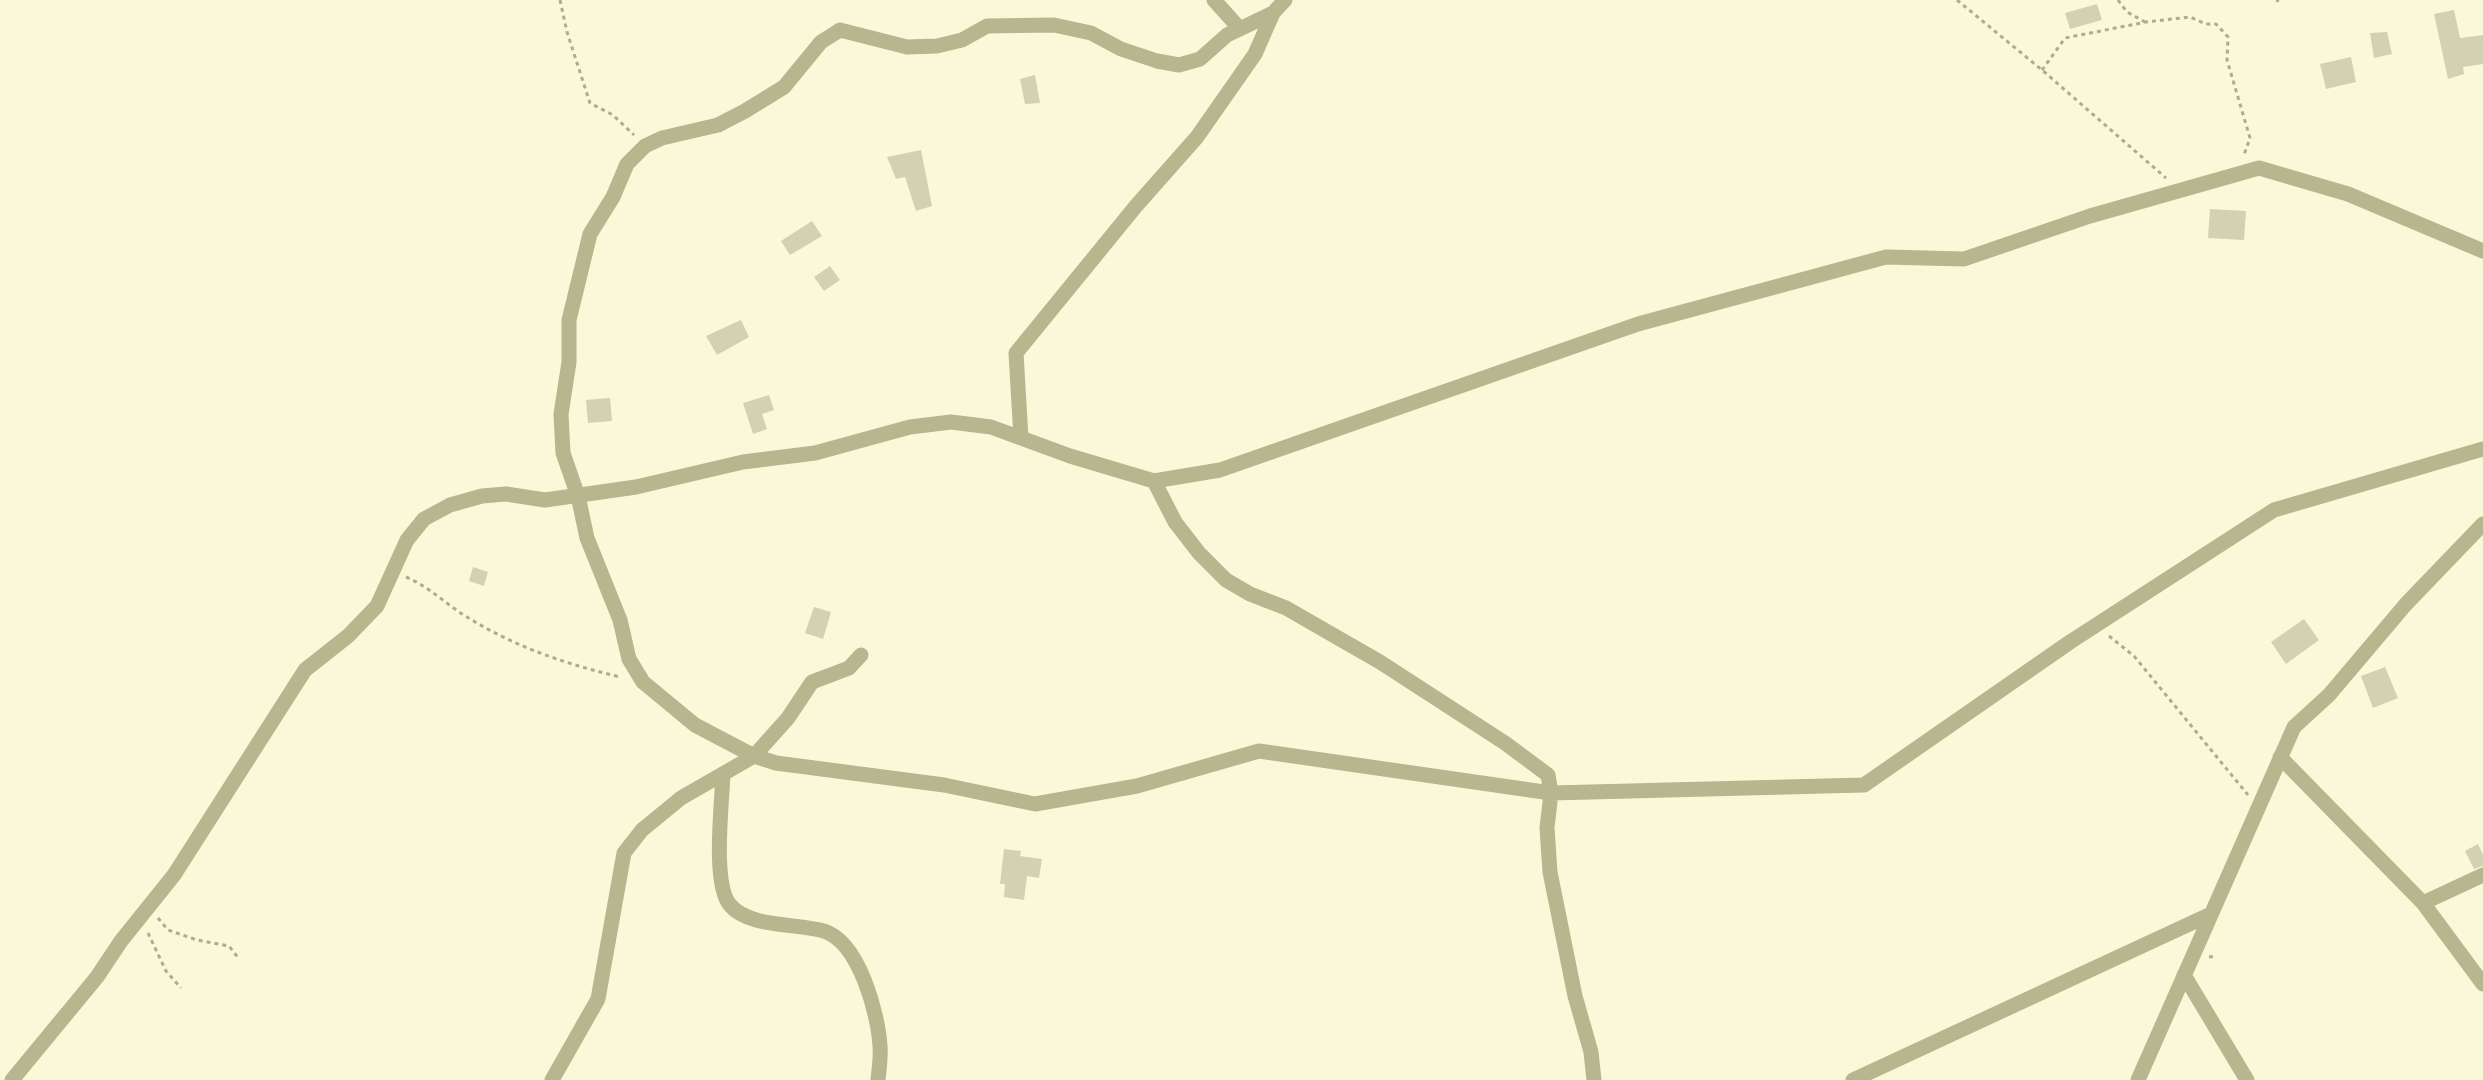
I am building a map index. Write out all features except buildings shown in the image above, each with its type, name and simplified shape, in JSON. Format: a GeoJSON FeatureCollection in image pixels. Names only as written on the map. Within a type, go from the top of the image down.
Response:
{"type":"FeatureCollection","features":[{"type":"Feature","properties":{"kind":"street"},"geometry":{"type":"LineString","coordinates":[[1214,0],[1240,29]]}},
{"type":"Feature","properties":{"kind":"street"},"geometry":{"type":"LineString","coordinates":[[1021,438],[1016,352],[1136,206],[1197,137],[1255,54],[1273,13],[1285,0]]}},
{"type":"Feature","properties":{"kind":"street"},"geometry":{"type":"LineString","coordinates":[[1273,13],[1227,35],[1200,60],[1179,65],[1157,61],[1121,48],[1091,33],[1054,25],[987,26],[962,40],[937,46],[907,47],[840,30],[820,42],[784,87],[718,125],[662,138],[645,146],[627,164],[613,197],[590,234],[569,320],[569,362],[562,424],[563,453],[578,496],[587,538],[620,620],[629,659],[643,682],[695,725],[754,756],[776,763],[944,785],[1035,804],[1136,786],[1259,750],[1551,792],[1725,790],[1864,785],[2095,625],[2274,510],[2364,485],[2435,462],[2483,450]]}},
{"type":"Feature","properties":{"kind":"street"},"geometry":{"type":"LineString","coordinates":[[12,1080],[97,977],[141,916],[174,875],[305,670],[348,636],[377,606],[407,540],[424,519],[450,505],[482,496],[506,494],[545,500],[636,487],[743,462],[815,453],[910,427],[950,422],[991,427],[1070,456],[1154,481],[1220,470],[1638,324],[1886,257],[1964,259],[2090,216],[2259,168],[2348,194],[2483,251]]}},
{"type":"Feature","properties":{"kind":"street"},"geometry":{"type":"LineString","coordinates":[[1154,481],[1174,522],[1226,580],[1250,594],[1286,608],[1380,662],[1505,743],[1548,775],[1551,792],[1547,828],[1550,872],[1575,996],[1591,1052],[1594,1080]]}},
{"type":"Feature","properties":{"kind":"street"},"geometry":{"type":"LineString","coordinates":[[2138,1080],[2294,727],[2329,695],[2406,604],[2483,524]]}},
{"type":"Feature","properties":{"kind":"street"},"geometry":{"type":"LineString","coordinates":[[552,1080],[598,999],[624,853],[642,830],[675,803],[754,756],[788,718],[812,682],[849,668],[861,655]]}},
{"type":"Feature","properties":{"kind":"street"},"geometry":{"type":"LineString","coordinates":[[2280,757],[2423,903],[2483,984]]}},
{"type":"Feature","properties":{"kind":"street"},"geometry":{"type":"LineString","coordinates":[[723,774],[720,875],[729,905],[742,915],[772,923],[824,932],[839,940],[855,961],[874,1005],[880,1047],[878,1080]]}},
{"type":"Feature","properties":{"kind":"street"},"geometry":{"type":"LineString","coordinates":[[2423,903],[2483,875]]}},
{"type":"Feature","properties":{"kind":"street"},"geometry":{"type":"LineString","coordinates":[[1853,1080],[2211,914]]}},
{"type":"Feature","properties":{"kind":"street"},"geometry":{"type":"LineString","coordinates":[[2184,975],[2247,1080]]}},
{"type":"Feature","properties":{"kind":"path"},"geometry":{"type":"LineString","coordinates":[[560,0],[567,32],[590,103],[613,115],[645,146]]}},
{"type":"Feature","properties":{"kind":"path"},"geometry":{"type":"LineString","coordinates":[[1957,0],[2042,70],[2179,190]]}},
{"type":"Feature","properties":{"kind":"path"},"geometry":{"type":"LineString","coordinates":[[2118,0],[2127,12],[2146,22]]}},
{"type":"Feature","properties":{"kind":"path"},"geometry":{"type":"LineString","coordinates":[[2042,70],[2065,38],[2146,22],[2190,17],[2206,24],[2216,24],[2228,38],[2227,60],[2250,138],[2244,156],[2248,170]]}},
{"type":"Feature","properties":{"kind":"path"},"geometry":{"type":"LineString","coordinates":[[393,571],[414,580],[468,618],[522,647],[574,666],[643,682]]}},
{"type":"Feature","properties":{"kind":"path"},"geometry":{"type":"LineString","coordinates":[[2095,625],[2134,656],[2258,807]]}},
{"type":"Feature","properties":{"kind":"path"},"geometry":{"type":"LineString","coordinates":[[154,901],[157,917],[168,930],[198,940],[229,946],[239,959]]}},
{"type":"Feature","properties":{"kind":"path"},"geometry":{"type":"LineString","coordinates":[[141,916],[166,971],[181,988]]}}]}
